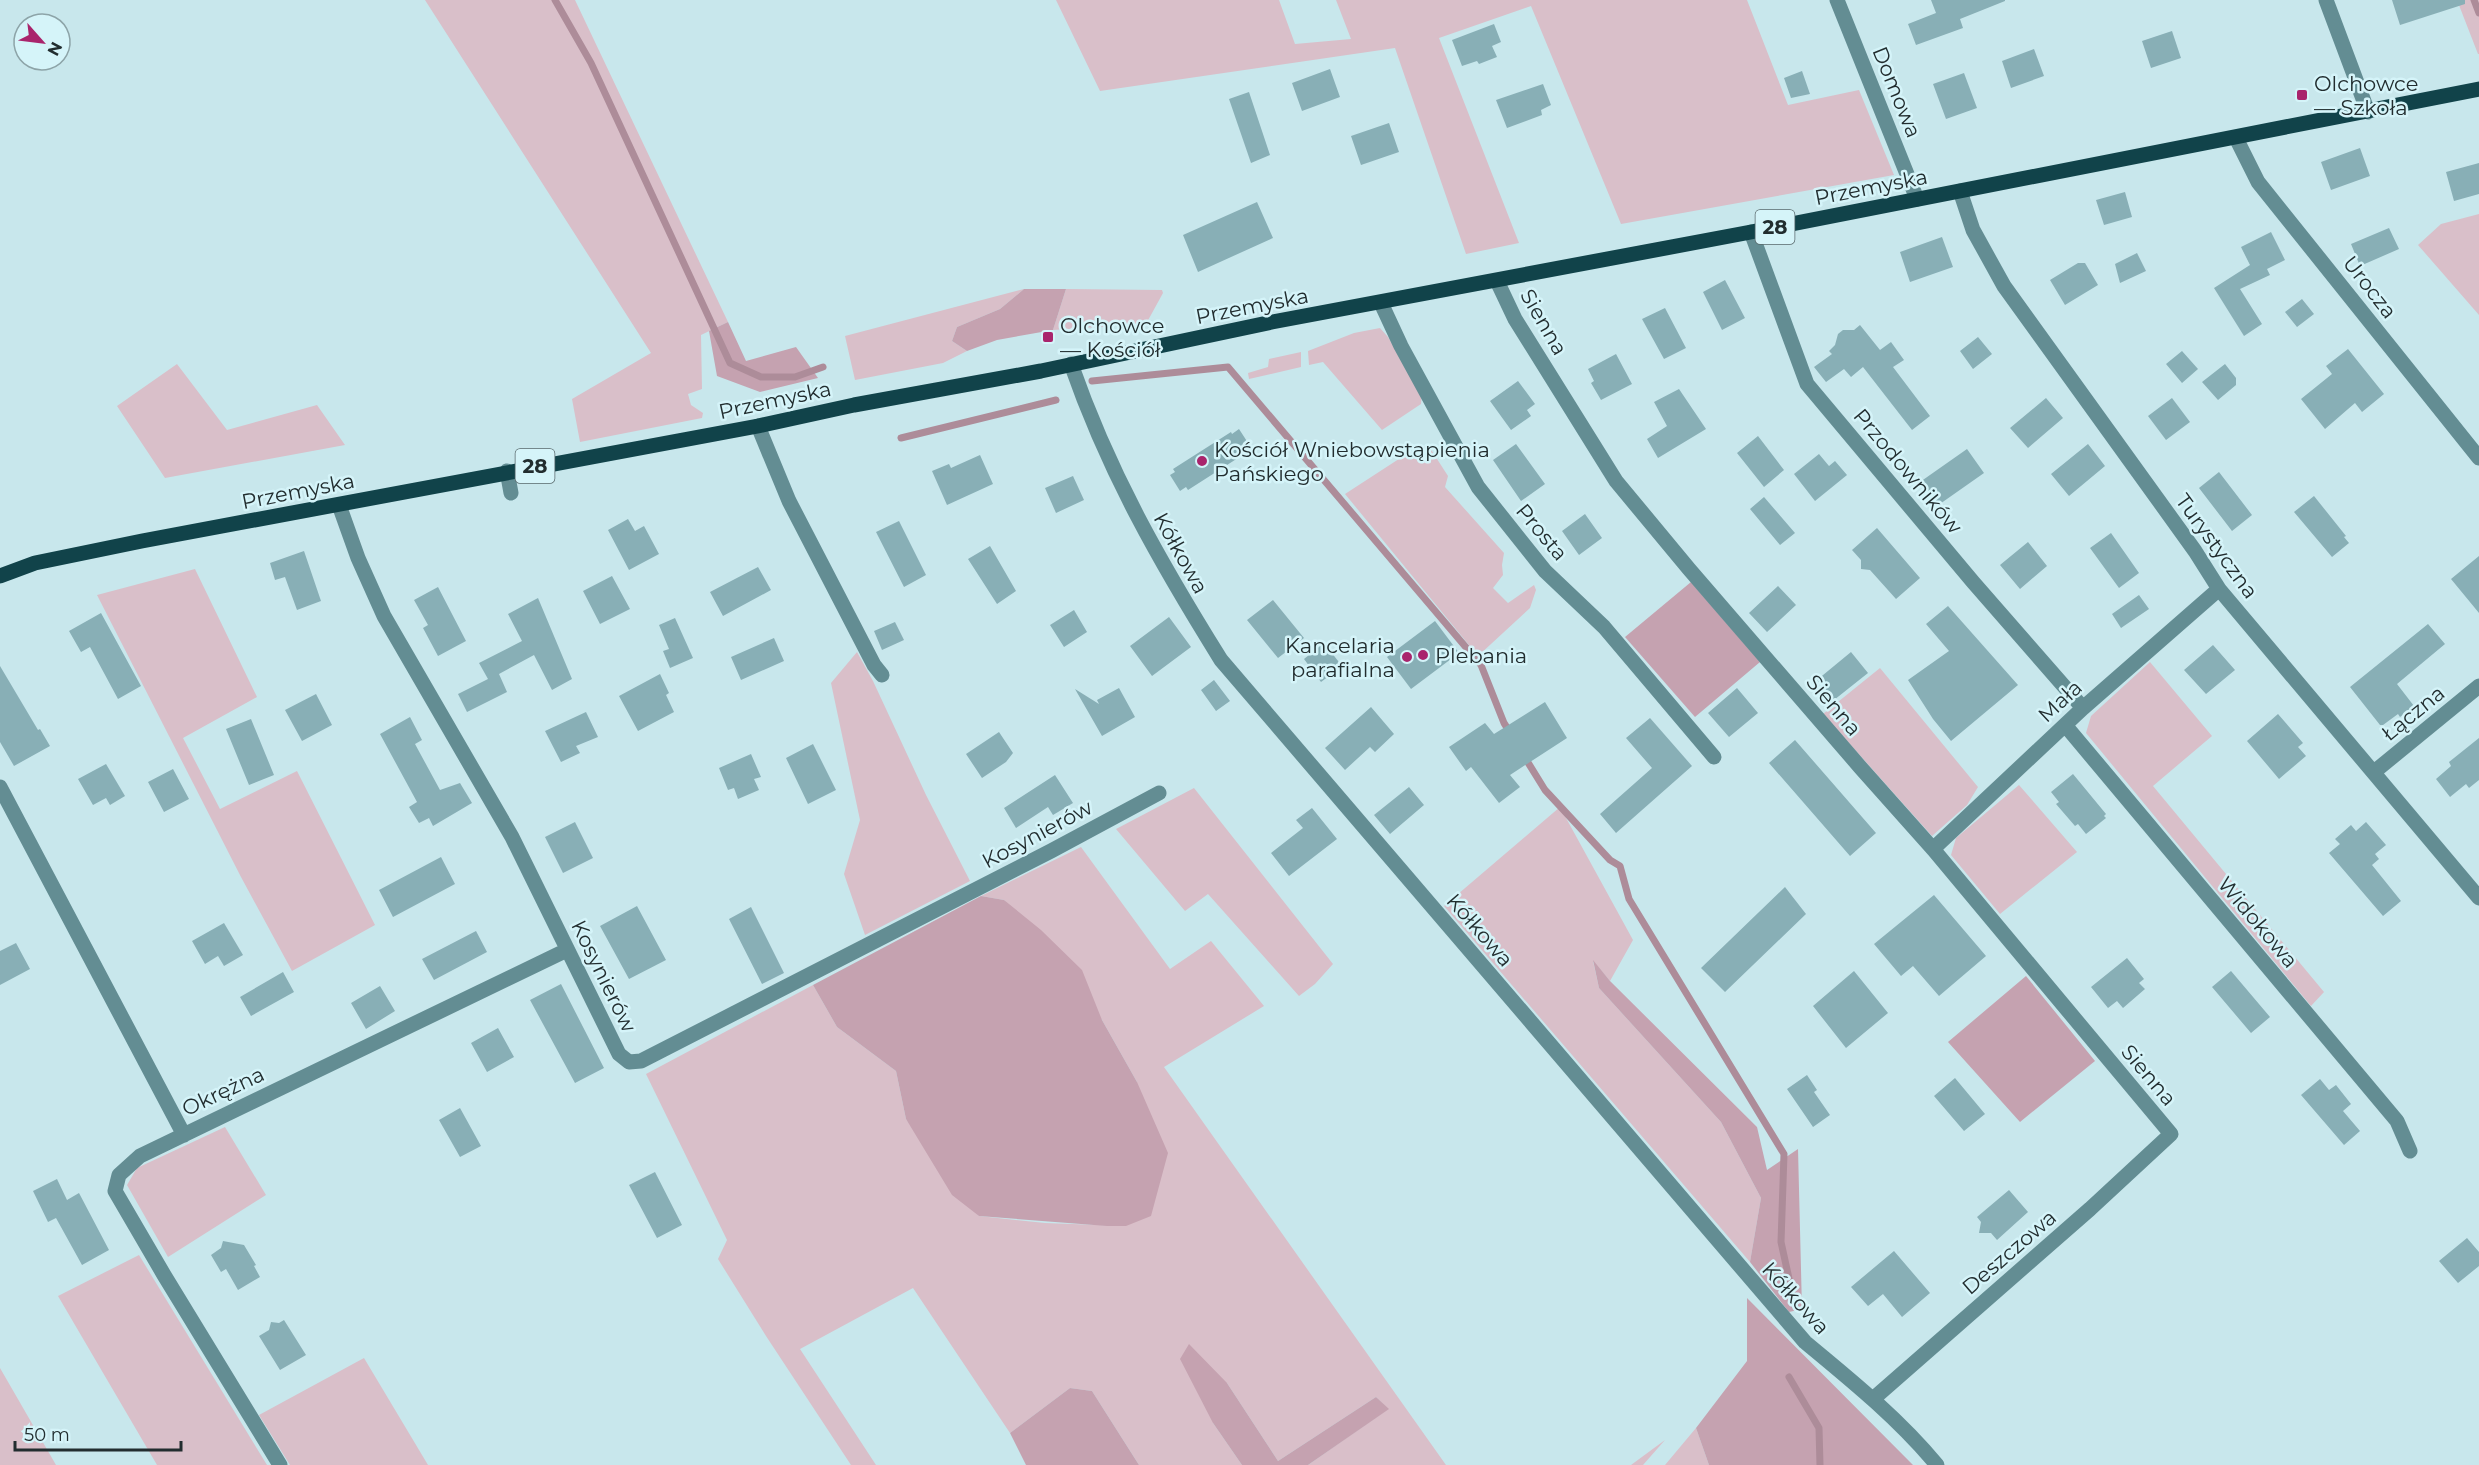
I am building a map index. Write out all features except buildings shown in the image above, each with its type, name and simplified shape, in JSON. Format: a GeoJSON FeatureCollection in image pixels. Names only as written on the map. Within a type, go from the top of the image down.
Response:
{"type":"FeatureCollection","features":[{"type":"Feature","properties":{"kind":"main road","name":"Przemyska"},"geometry":{"type":"LineString","coordinates":[[0,576],[35,563],[507,471],[758,426],[1272,322],[1751,232],[2479,89]]}},
{"type":"Feature","properties":{"kind":"street","name":"Domowa"},"geometry":{"type":"LineString","coordinates":[[1838,0],[1917,199]]}},
{"type":"Feature","properties":{"kind":"street"},"geometry":{"type":"LineString","coordinates":[[2326,0],[2368,112]]}},
{"type":"Feature","properties":{"kind":"street","name":"Urocza"},"geometry":{"type":"LineString","coordinates":[[2236,138],[2258,182],[2479,458]]}},
{"type":"Feature","properties":{"kind":"street","name":"Turystyczna"},"geometry":{"type":"LineString","coordinates":[[1960,191],[1973,230],[2004,286],[2219,589],[2479,898]]}},
{"type":"Feature","properties":{"kind":"street","name":"Przodowników"},"geometry":{"type":"LineString","coordinates":[[1751,232],[1807,384],[1973,582],[2083,708]]}},
{"type":"Feature","properties":{"kind":"street","name":"Sienna"},"geometry":{"type":"LineString","coordinates":[[1497,281],[1515,319],[1616,481],[1689,569],[1933,849],[2171,1134]]}},
{"type":"Feature","properties":{"kind":"street","name":"Prosta"},"geometry":{"type":"LineString","coordinates":[[1381,303],[1401,346],[1478,487],[1545,571],[1604,627],[1714,757]]}},
{"type":"Feature","properties":{"kind":"street","name":"Kółkowa"},"geometry":{"type":"LineString","coordinates":[[1071,364],[1118,481],[1163,567],[1221,660],[1804,1342],[1873,1400],[1921,1445],[1937,1465]]}},
{"type":"Feature","properties":{"kind":"street"},"geometry":{"type":"LineString","coordinates":[[758,426],[767,452],[798,520],[874,665],[882,675]]}},
{"type":"Feature","properties":{"kind":"street"},"geometry":{"type":"LineString","coordinates":[[507,471],[511,493]]}},
{"type":"Feature","properties":{"kind":"street","name":"Kosynierów"},"geometry":{"type":"LineString","coordinates":[[339,505],[358,558],[384,616],[512,837],[619,1054],[629,1062],[641,1061],[1051,851],[1159,793]]}},
{"type":"Feature","properties":{"kind":"street","name":"Mała"},"geometry":{"type":"LineString","coordinates":[[1933,849],[2083,708],[2219,589]]}},
{"type":"Feature","properties":{"kind":"street","name":"Łączna"},"geometry":{"type":"LineString","coordinates":[[2374,772],[2479,686]]}},
{"type":"Feature","properties":{"kind":"street","name":"Widokowa"},"geometry":{"type":"LineString","coordinates":[[2065,725],[2397,1120],[2410,1151]]}},
{"type":"Feature","properties":{"kind":"street","name":"Okrężna"},"geometry":{"type":"LineString","coordinates":[[0,787],[184,1135],[567,950]]}},
{"type":"Feature","properties":{"kind":"street","name":"Deszczowa"},"geometry":{"type":"LineString","coordinates":[[1873,1400],[2090,1209],[2171,1134]]}},
{"type":"Feature","properties":{"kind":"street"},"geometry":{"type":"LineString","coordinates":[[184,1135],[140,1156],[119,1175],[115,1191],[280,1465]]}},
{"type":"Feature","properties":{"kind":"shaded area"},"geometry":{"type":"Polygon","coordinates":[[[425,0],[575,0],[728,322],[701,335],[702,389],[688,394],[691,405],[703,413],[702,418],[580,442],[572,399],[651,353],[425,0]]]}},
{"type":"Feature","properties":{"kind":"shaded area"},"geometry":{"type":"Polygon","coordinates":[[[1056,0],[1279,0],[1295,44],[1351,39],[1336,0],[1747,0],[1788,105],[1859,90],[1894,175],[1621,224],[1531,6],[1439,38],[1519,243],[1466,254],[1395,48],[1100,91],[1056,0]]]}},
{"type":"Feature","properties":{"kind":"shaded area"},"geometry":{"type":"Polygon","coordinates":[[[2457,0],[2479,0],[2479,54],[2478,54],[2457,0]]]}},
{"type":"Feature","properties":{"kind":"shaded area"},"geometry":{"type":"Polygon","coordinates":[[[2479,214],[2479,315],[2418,245],[2441,224],[2479,214]]]}},
{"type":"Feature","properties":{"kind":"shaded area"},"geometry":{"type":"Polygon","coordinates":[[[1024,289],[1000,309],[957,327],[952,341],[967,351],[943,363],[855,380],[845,336],[1024,289]]]}},
{"type":"Feature","properties":{"kind":"shaded area"},"geometry":{"type":"Polygon","coordinates":[[[1024,289],[1066,289],[1053,330],[997,340],[967,351],[952,341],[957,327],[1000,309],[1024,289]]]}},
{"type":"Feature","properties":{"kind":"shaded area"},"geometry":{"type":"Polygon","coordinates":[[[1066,289],[1162,290],[1163,293],[1146,324],[1053,330],[1066,289]]]}},
{"type":"Feature","properties":{"kind":"shaded area"},"geometry":{"type":"Polygon","coordinates":[[[728,322],[746,361],[796,347],[818,378],[760,392],[717,376],[709,331],[728,322]]]}},
{"type":"Feature","properties":{"kind":"shaded area"},"geometry":{"type":"Polygon","coordinates":[[[1380,328],[1388,337],[1422,393],[1421,404],[1382,430],[1323,362],[1309,365],[1308,351],[1354,333],[1380,328]]]}},
{"type":"Feature","properties":{"kind":"shaded area"},"geometry":{"type":"Polygon","coordinates":[[[1301,352],[1301,367],[1249,379],[1248,373],[1268,367],[1269,359],[1301,352]]]}},
{"type":"Feature","properties":{"kind":"shaded area"},"geometry":{"type":"Polygon","coordinates":[[[177,364],[227,430],[317,405],[345,445],[165,478],[117,406],[177,364]]]}},
{"type":"Feature","properties":{"kind":"shaded area"},"geometry":{"type":"Polygon","coordinates":[[[1428,445],[1448,476],[1445,487],[1504,553],[1503,575],[1493,588],[1508,603],[1534,585],[1536,590],[1530,608],[1478,656],[1345,494],[1405,455],[1428,445]]]}},
{"type":"Feature","properties":{"kind":"shaded area"},"geometry":{"type":"Polygon","coordinates":[[[195,569],[257,697],[183,738],[220,809],[297,771],[375,925],[292,971],[241,877],[97,595],[195,569]]]}},
{"type":"Feature","properties":{"kind":"shaded area"},"geometry":{"type":"Polygon","coordinates":[[[1691,582],[1760,662],[1695,717],[1625,637],[1691,582]]]}},
{"type":"Feature","properties":{"kind":"shaded area"},"geometry":{"type":"Polygon","coordinates":[[[857,652],[970,881],[865,935],[844,874],[860,820],[831,683],[857,652]]]}},
{"type":"Feature","properties":{"kind":"shaded area"},"geometry":{"type":"Polygon","coordinates":[[[2150,662],[2212,736],[2153,786],[2324,992],[2311,1006],[2086,733],[2091,716],[2150,662]]]}},
{"type":"Feature","properties":{"kind":"shaded area"},"geometry":{"type":"Polygon","coordinates":[[[1880,668],[1978,787],[1967,805],[1932,836],[1823,714],[1880,668]]]}},
{"type":"Feature","properties":{"kind":"shaded area"},"geometry":{"type":"Polygon","coordinates":[[[2019,785],[2077,852],[2000,914],[1951,855],[1956,838],[2019,785]]]}},
{"type":"Feature","properties":{"kind":"shaded area"},"geometry":{"type":"Polygon","coordinates":[[[1194,788],[1333,964],[1315,984],[1299,996],[1208,894],[1185,911],[1116,829],[1194,788]]]}},
{"type":"Feature","properties":{"kind":"shaded area"},"geometry":{"type":"Polygon","coordinates":[[[1560,807],[1633,940],[1610,981],[1593,961],[1599,988],[1721,1122],[1761,1198],[1750,1262],[1444,906],[1560,807]]]}},
{"type":"Feature","properties":{"kind":"shaded area"},"geometry":{"type":"Polygon","coordinates":[[[1081,847],[1170,969],[1211,941],[1264,1006],[1164,1067],[1446,1465],[1308,1465],[1388,1409],[1376,1397],[1278,1461],[1227,1383],[1213,1423],[1242,1465],[1139,1465],[1092,1391],[1070,1388],[1010,1433],[913,1288],[800,1349],[876,1465],[851,1465],[718,1259],[727,1240],[646,1074],[813,985],[837,1027],[896,1071],[906,1119],[979,1216],[1045,1223],[1126,1226],[1137,1082],[1102,1020],[1004,900],[981,896],[1081,847]]]}},
{"type":"Feature","properties":{"kind":"shaded area"},"geometry":{"type":"Polygon","coordinates":[[[981,896],[1004,900],[1041,930],[1082,970],[1102,1020],[1137,1082],[1168,1153],[1151,1216],[1126,1226],[1107,1226],[979,1216],[952,1195],[906,1119],[896,1071],[837,1027],[813,985],[981,896]]]}},
{"type":"Feature","properties":{"kind":"shaded area"},"geometry":{"type":"Polygon","coordinates":[[[1593,960],[1610,981],[1757,1127],[1767,1170],[1798,1149],[1802,1309],[1789,1312],[1750,1262],[1761,1198],[1721,1122],[1599,988],[1593,960]]]}},
{"type":"Feature","properties":{"kind":"shaded area"},"geometry":{"type":"Polygon","coordinates":[[[2026,976],[2095,1061],[2020,1122],[1948,1042],[2026,976]]]}},
{"type":"Feature","properties":{"kind":"shaded area"},"geometry":{"type":"Polygon","coordinates":[[[225,1127],[266,1195],[168,1257],[127,1185],[137,1168],[225,1127]]]}},
{"type":"Feature","properties":{"kind":"shaded area"},"geometry":{"type":"Polygon","coordinates":[[[139,1255],[267,1465],[157,1465],[58,1296],[139,1255]]]}},
{"type":"Feature","properties":{"kind":"shaded area"},"geometry":{"type":"Polygon","coordinates":[[[1747,1298],[1913,1465],[1709,1465],[1696,1428],[1747,1361],[1747,1298]]]}},
{"type":"Feature","properties":{"kind":"shaded area"},"geometry":{"type":"Polygon","coordinates":[[[1189,1344],[1227,1383],[1278,1461],[1376,1397],[1389,1409],[1308,1465],[1242,1465],[1213,1423],[1180,1359],[1189,1344]]]}},
{"type":"Feature","properties":{"kind":"shaded area"},"geometry":{"type":"Polygon","coordinates":[[[364,1358],[428,1465],[290,1465],[259,1415],[364,1358]]]}},
{"type":"Feature","properties":{"kind":"shaded area"},"geometry":{"type":"Polygon","coordinates":[[[0,1368],[56,1465],[0,1465],[0,1368]]]}},
{"type":"Feature","properties":{"kind":"shaded area"},"geometry":{"type":"Polygon","coordinates":[[[1070,1388],[1092,1391],[1139,1465],[1026,1465],[1010,1433],[1070,1388]]]}},
{"type":"Feature","properties":{"kind":"shaded area"},"geometry":{"type":"Polygon","coordinates":[[[1696,1428],[1709,1465],[1665,1465],[1696,1428]]]}},
{"type":"Feature","properties":{"kind":"shaded area"},"geometry":{"type":"Polygon","coordinates":[[[1665,1440],[1643,1465],[1631,1465],[1665,1440]]]}},
{"type":"Feature","properties":{"kind":"waterway"},"geometry":{"type":"LineString","coordinates":[[555,0],[591,63],[730,363],[761,377],[795,377],[823,367]]}},
{"type":"Feature","properties":{"kind":"waterway"},"geometry":{"type":"LineString","coordinates":[[2474,0],[2479,13]]}},
{"type":"Feature","properties":{"kind":"waterway"},"geometry":{"type":"LineString","coordinates":[[1092,381],[1228,367],[1481,665],[1504,723],[1511,734]]}},
{"type":"Feature","properties":{"kind":"waterway"},"geometry":{"type":"LineString","coordinates":[[901,438],[1056,400]]}},
{"type":"Feature","properties":{"kind":"waterway"},"geometry":{"type":"LineString","coordinates":[[1524,756],[1545,790],[1610,860],[1620,866],[1629,899],[1784,1154],[1781,1242],[1795,1306]]}},
{"type":"Feature","properties":{"kind":"waterway"},"geometry":{"type":"LineString","coordinates":[[1789,1377],[1819,1428],[1820,1465]]}},
{"type":"Feature","properties":{"kind":"place","name":"Olchowce — Szkoła"},"geometry":{"type":"Point","coordinates":[2302,95]}},
{"type":"Feature","properties":{"kind":"place","name":"Olchowce — Kościół"},"geometry":{"type":"Point","coordinates":[1048,337]}},
{"type":"Feature","properties":{"kind":"place","name":"Kościół Wniebowstąpienia Pańskiego"},"geometry":{"type":"Point","coordinates":[1202,461]}},
{"type":"Feature","properties":{"kind":"place","name":"Plebania"},"geometry":{"type":"Point","coordinates":[1423,655]}},
{"type":"Feature","properties":{"kind":"place","name":"Kancelaria parafialna"},"geometry":{"type":"Point","coordinates":[1407,657]}}]}
